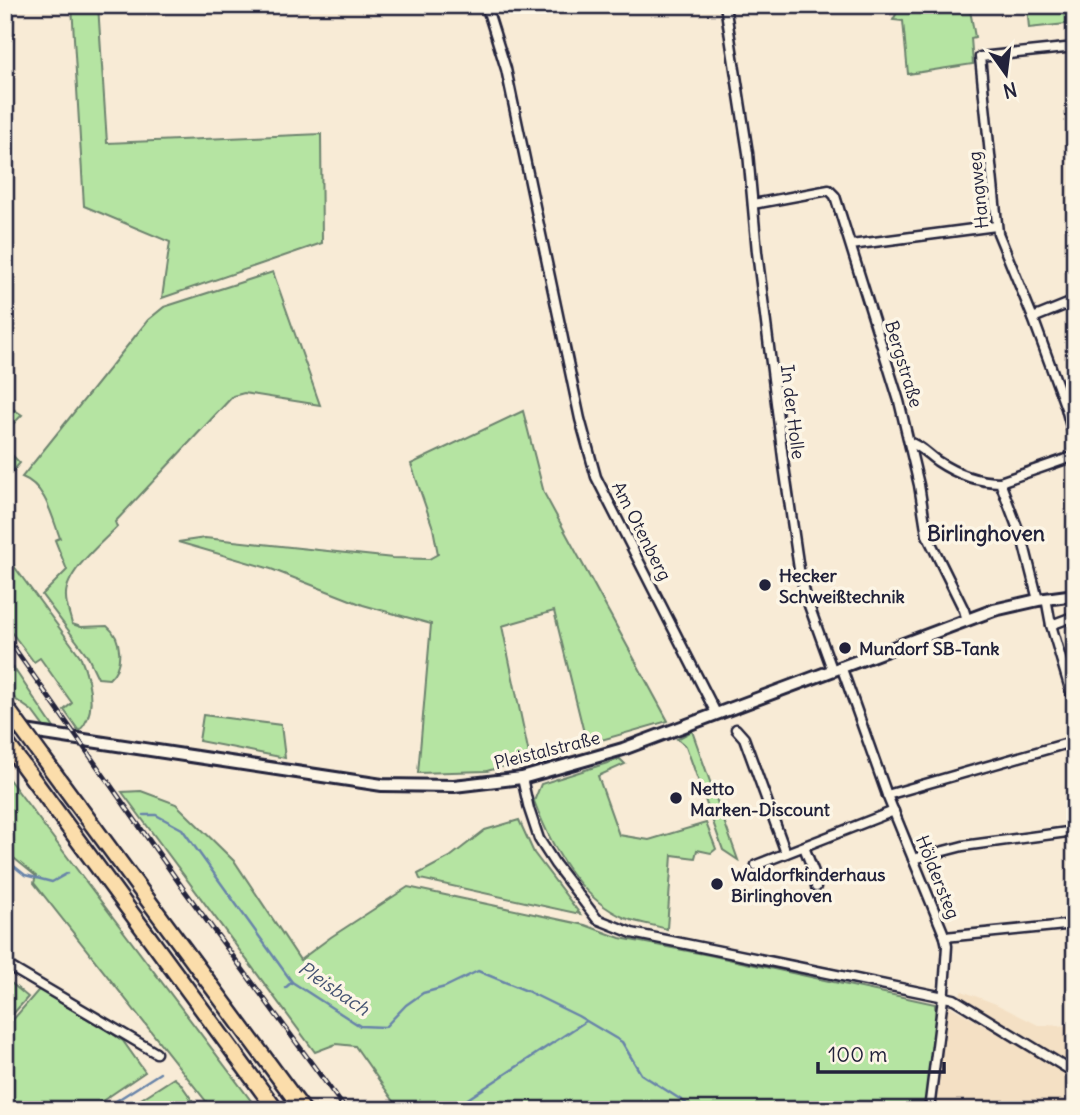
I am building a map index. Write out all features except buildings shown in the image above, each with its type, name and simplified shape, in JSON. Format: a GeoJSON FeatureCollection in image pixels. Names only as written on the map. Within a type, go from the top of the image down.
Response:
{"type":"FeatureCollection","features":[{"type":"Feature","properties":{"kind":"highway"},"geometry":{"type":"LineString","coordinates":[[5,706],[303,1110]]}},
{"type":"Feature","properties":{"kind":"highway"},"geometry":{"type":"LineString","coordinates":[[10,747],[276,1110]]}},
{"type":"Feature","properties":{"kind":"main road","name":"Pleistalstraße"},"geometry":{"type":"LineString","coordinates":[[5,728],[382,785],[454,786],[522,778],[561,769],[623,749],[995,610],[1042,599],[1075,595]]}},
{"type":"Feature","properties":{"kind":"street","name":"Am Otenberg"},"geometry":{"type":"LineString","coordinates":[[486,5],[506,69],[580,419],[596,477],[716,713]]}},
{"type":"Feature","properties":{"kind":"street","name":"In der Holle"},"geometry":{"type":"LineString","coordinates":[[725,5],[748,153],[757,252],[799,569],[807,600],[837,668]]}},
{"type":"Feature","properties":{"kind":"street","name":"Hangweg"},"geometry":{"type":"LineString","coordinates":[[1075,47],[980,57],[996,226],[1066,408],[1075,442]]}},
{"type":"Feature","properties":{"kind":"street","name":"Bergstraße"},"geometry":{"type":"LineString","coordinates":[[753,204],[829,190],[835,197],[899,401],[929,541],[967,620]]}},
{"type":"Feature","properties":{"kind":"street"},"geometry":{"type":"LineString","coordinates":[[851,245],[996,226]]}},
{"type":"Feature","properties":{"kind":"street"},"geometry":{"type":"LineString","coordinates":[[1033,318],[1075,301]]}},
{"type":"Feature","properties":{"kind":"street"},"geometry":{"type":"LineString","coordinates":[[909,442],[968,477],[1000,482],[1075,458]]}},
{"type":"Feature","properties":{"kind":"street"},"geometry":{"type":"LineString","coordinates":[[1000,482],[1051,625],[1075,706]]}},
{"type":"Feature","properties":{"kind":"street"},"geometry":{"type":"LineString","coordinates":[[1051,625],[1075,616]]}},
{"type":"Feature","properties":{"kind":"street","name":"Höldersteg"},"geometry":{"type":"LineString","coordinates":[[837,668],[946,937],[943,996],[929,1110]]}},
{"type":"Feature","properties":{"kind":"street"},"geometry":{"type":"LineString","coordinates":[[736,729],[744,738],[786,853]]}},
{"type":"Feature","properties":{"kind":"street"},"geometry":{"type":"LineString","coordinates":[[887,795],[1075,741]]}},
{"type":"Feature","properties":{"kind":"street"},"geometry":{"type":"LineString","coordinates":[[522,778],[539,839],[597,919],[632,933],[954,999],[1075,1073]]}},
{"type":"Feature","properties":{"kind":"street"},"geometry":{"type":"LineString","coordinates":[[756,865],[894,811]]}},
{"type":"Feature","properties":{"kind":"street"},"geometry":{"type":"LineString","coordinates":[[914,859],[962,846],[1075,831]]}},
{"type":"Feature","properties":{"kind":"street"},"geometry":{"type":"LineString","coordinates":[[804,847],[815,875],[816,887]]}},
{"type":"Feature","properties":{"kind":"street"},"geometry":{"type":"LineString","coordinates":[[946,937],[1075,924]]}},
{"type":"Feature","properties":{"kind":"street"},"geometry":{"type":"LineString","coordinates":[[5,964],[156,1053]]}},
{"type":"Feature","properties":{"kind":"shaded area"},"geometry":{"type":"Polygon","coordinates":[[[962,991],[1038,1025],[1075,1026],[1075,1069],[958,997],[962,991]]]}},
{"type":"Feature","properties":{"kind":"shaded area"},"geometry":{"type":"Polygon","coordinates":[[[946,1004],[1075,1077],[1075,1110],[933,1110],[946,1004]]]}},
{"type":"Feature","properties":{"kind":"green space"},"geometry":{"type":"Polygon","coordinates":[[[72,5],[98,5],[107,143],[321,134],[322,243],[162,298],[170,242],[84,206],[72,5]]]}},
{"type":"Feature","properties":{"kind":"green space"},"geometry":{"type":"Polygon","coordinates":[[[901,5],[969,5],[975,37],[971,38],[973,64],[908,74],[903,21],[893,20],[901,5]]]}},
{"type":"Feature","properties":{"kind":"green space"},"geometry":{"type":"Polygon","coordinates":[[[1027,5],[1075,5],[1075,23],[1029,28],[1027,5]]]}},
{"type":"Feature","properties":{"kind":"green space"},"geometry":{"type":"Polygon","coordinates":[[[273,272],[320,405],[244,393],[233,396],[115,522],[117,527],[85,559],[67,588],[66,600],[72,624],[81,627],[107,626],[116,638],[119,652],[117,667],[109,679],[98,678],[87,655],[42,595],[67,570],[55,540],[60,538],[47,503],[37,487],[22,477],[148,320],[164,307],[273,272]]]}},
{"type":"Feature","properties":{"kind":"green space"},"geometry":{"type":"Polygon","coordinates":[[[5,408],[13,409],[22,415],[5,432],[5,408]]]}},
{"type":"Feature","properties":{"kind":"green space"},"geometry":{"type":"Polygon","coordinates":[[[523,411],[544,493],[668,721],[591,743],[586,741],[554,611],[502,626],[530,759],[487,771],[418,773],[431,624],[363,605],[271,569],[178,542],[205,538],[393,558],[429,559],[438,554],[433,528],[411,464],[523,411]]]}},
{"type":"Feature","properties":{"kind":"green space"},"geometry":{"type":"Polygon","coordinates":[[[5,448],[20,463],[5,480],[5,448]]]}},
{"type":"Feature","properties":{"kind":"green space"},"geometry":{"type":"Polygon","coordinates":[[[5,554],[80,656],[89,684],[90,705],[89,714],[79,731],[64,710],[72,703],[40,658],[34,662],[5,624],[5,554]]]}},
{"type":"Feature","properties":{"kind":"green space"},"geometry":{"type":"Polygon","coordinates":[[[5,655],[54,728],[44,727],[32,711],[15,699],[5,685],[5,655]]]}},
{"type":"Feature","properties":{"kind":"green space"},"geometry":{"type":"Polygon","coordinates":[[[203,715],[281,725],[285,758],[199,741],[203,715]]]}},
{"type":"Feature","properties":{"kind":"green space"},"geometry":{"type":"Polygon","coordinates":[[[692,731],[738,860],[723,850],[686,746],[677,739],[692,731]]]}},
{"type":"Feature","properties":{"kind":"green space"},"geometry":{"type":"Polygon","coordinates":[[[620,759],[625,764],[598,776],[619,835],[649,840],[706,823],[716,849],[711,853],[697,850],[695,858],[672,855],[667,929],[625,918],[593,898],[558,853],[534,801],[541,784],[620,759]]]}},
{"type":"Feature","properties":{"kind":"green space"},"geometry":{"type":"Polygon","coordinates":[[[5,774],[258,1110],[213,1110],[34,883],[36,876],[5,851],[5,774]]]}},
{"type":"Feature","properties":{"kind":"green space"},"geometry":{"type":"Polygon","coordinates":[[[141,791],[176,804],[235,862],[300,960],[408,887],[585,925],[620,938],[935,1004],[936,1019],[926,1110],[400,1110],[355,1046],[336,1044],[315,1052],[122,792],[141,791]]]}},
{"type":"Feature","properties":{"kind":"green space"},"geometry":{"type":"Polygon","coordinates":[[[519,820],[534,853],[580,914],[420,879],[418,874],[450,857],[485,830],[519,820]]]}},
{"type":"Feature","properties":{"kind":"green space"},"geometry":{"type":"Polygon","coordinates":[[[5,978],[28,997],[5,1023],[5,978]]]}},
{"type":"Feature","properties":{"kind":"green space"},"geometry":{"type":"Polygon","coordinates":[[[42,986],[123,1041],[145,1072],[89,1110],[5,1110],[5,1029],[42,986]]]}},
{"type":"Feature","properties":{"kind":"green space"},"geometry":{"type":"Polygon","coordinates":[[[174,1078],[199,1110],[124,1110],[174,1078]]]}},
{"type":"Feature","properties":{"kind":"waterway","name":"Pleisbach"},"geometry":{"type":"LineString","coordinates":[[144,815],[156,815],[182,829],[292,982],[360,1026],[385,1027],[406,1005],[423,993],[445,987],[478,971],[578,1016],[622,1042],[641,1074],[686,1103],[686,1110]]}},
{"type":"Feature","properties":{"kind":"waterway","name":"Pleisbach"},"geometry":{"type":"LineString","coordinates":[[5,859],[25,875],[52,882],[68,873]]}},
{"type":"Feature","properties":{"kind":"waterway"},"geometry":{"type":"LineString","coordinates":[[285,988],[292,982]]}},
{"type":"Feature","properties":{"kind":"waterway"},"geometry":{"type":"LineString","coordinates":[[451,1110],[586,1021]]}},
{"type":"Feature","properties":{"kind":"waterway"},"geometry":{"type":"LineString","coordinates":[[102,1110],[160,1073]]}},
{"type":"Feature","properties":{"kind":"railway"},"geometry":{"type":"LineString","coordinates":[[5,635],[182,887],[346,1110]]}},
{"type":"Feature","properties":{"kind":"place","name":"Hecker Schweißtechnik"},"geometry":{"type":"Point","coordinates":[765,585]}},
{"type":"Feature","properties":{"kind":"place","name":"Mundorf SB-Tank"},"geometry":{"type":"Point","coordinates":[845,648]}},
{"type":"Feature","properties":{"kind":"place","name":"Netto Marken-Discount"},"geometry":{"type":"Point","coordinates":[676,798]}},
{"type":"Feature","properties":{"kind":"place","name":"Waldorfkinderhaus Birlinghoven"},"geometry":{"type":"Point","coordinates":[717,884]}},
{"type":"Feature","properties":{"kind":"district","name":"Birlinghoven"},"geometry":{"type":"Point","coordinates":[986,533]}}]}
